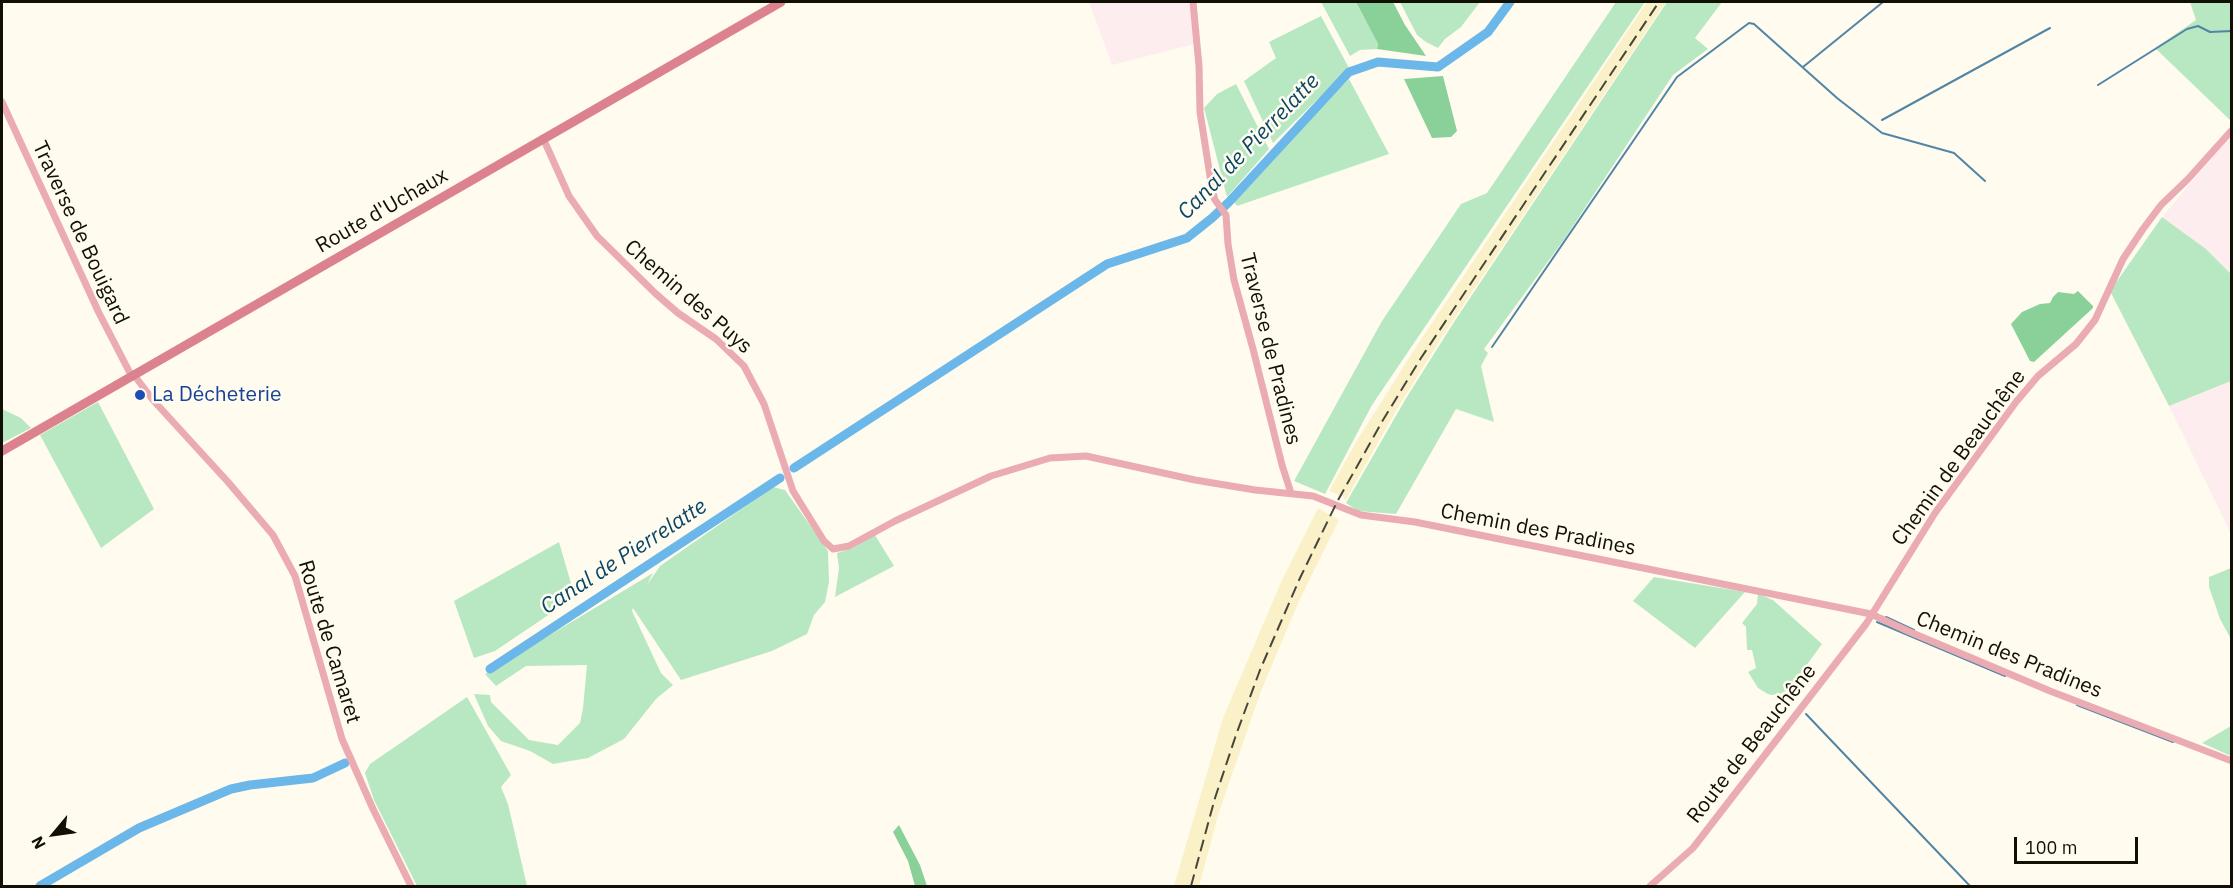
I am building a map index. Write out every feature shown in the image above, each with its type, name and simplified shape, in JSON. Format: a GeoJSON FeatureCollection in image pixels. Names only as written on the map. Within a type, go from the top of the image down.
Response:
{"type":"FeatureCollection","features":[{"type":"Feature","properties":{"kind":"main road","name":"Route d'Uchaux"},"geometry":{"type":"LineString","coordinates":[[2,451],[781,2]]}},
{"type":"Feature","properties":{"kind":"street","name":"Traverse de Pradines"},"geometry":{"type":"LineString","coordinates":[[1193,2],[1199,66],[1200,112],[1212,189],[1228,223],[1228,244],[1234,280],[1281,465],[1291,493]]}},
{"type":"Feature","properties":{"kind":"street","name":"Traverse de Bouigard"},"geometry":{"type":"LineString","coordinates":[[2,102],[99,314],[133,376]]}},
{"type":"Feature","properties":{"kind":"street","name":"Chemin de Beauchêne"},"geometry":{"type":"LineString","coordinates":[[1871,614],[1935,513],[2016,402],[2038,376],[2076,344],[2095,320],[2123,259],[2143,229],[2161,205],[2188,180],[2232,130]]}},
{"type":"Feature","properties":{"kind":"street","name":"Chemin des Puys"},"geometry":{"type":"LineString","coordinates":[[543,138],[569,196],[597,236],[656,294],[716,339],[744,366],[764,404],[793,491],[824,541],[833,549]]}},
{"type":"Feature","properties":{"kind":"street","name":"Route de Camaret"},"geometry":{"type":"LineString","coordinates":[[133,376],[273,535],[295,576],[342,739],[411,886]]}},
{"type":"Feature","properties":{"kind":"street","name":"Chemin des Pradines"},"geometry":{"type":"LineString","coordinates":[[833,549],[849,546],[895,521],[991,476],[1050,458],[1086,456],[1205,482],[1321,498],[1361,515],[1397,518],[1871,614],[2028,682],[2232,761]]}},
{"type":"Feature","properties":{"kind":"street","name":"Route de Beauchêne"},"geometry":{"type":"LineString","coordinates":[[1650,886],[1693,848],[1866,624],[1871,614]]}},
{"type":"Feature","properties":{"kind":"shaded area"},"geometry":{"type":"Polygon","coordinates":[[[1089,2],[1190,2],[1195,44],[1112,65],[1089,2]]]}},
{"type":"Feature","properties":{"kind":"shaded area"},"geometry":{"type":"Polygon","coordinates":[[[1647,2],[1666,2],[1442,337],[1397,409],[1345,501],[1344,497],[1329,491],[1356,442],[1414,350],[1647,2]]]}},
{"type":"Feature","properties":{"kind":"shaded area"},"geometry":{"type":"Polygon","coordinates":[[[2231,135],[2231,274],[2206,249],[2162,217],[2231,135]]]}},
{"type":"Feature","properties":{"kind":"shaded area"},"geometry":{"type":"Polygon","coordinates":[[[2231,381],[2231,534],[2169,406],[2231,381]]]}},
{"type":"Feature","properties":{"kind":"shaded area"},"geometry":{"type":"Polygon","coordinates":[[[1318,508],[1339,520],[1299,601],[1261,691],[1219,812],[1199,886],[1174,886],[1223,718],[1282,580],[1318,508]]]}},
{"type":"Feature","properties":{"kind":"green space"},"geometry":{"type":"Polygon","coordinates":[[[1321,2],[1356,2],[1378,44],[1377,49],[1360,50],[1350,56],[1321,2]]]}},
{"type":"Feature","properties":{"kind":"green space"},"geometry":{"type":"Polygon","coordinates":[[[1356,2],[1393,2],[1426,56],[1377,49],[1378,44],[1356,2]]]}},
{"type":"Feature","properties":{"kind":"green space"},"geometry":{"type":"Polygon","coordinates":[[[1400,2],[1480,2],[1461,27],[1445,39],[1438,48],[1417,35],[1400,2]]]}},
{"type":"Feature","properties":{"kind":"green space"},"geometry":{"type":"Polygon","coordinates":[[[1616,2],[1645,2],[1372,405],[1325,494],[1294,481],[1382,321],[1461,204],[1487,193],[1616,2]]]}},
{"type":"Feature","properties":{"kind":"green space"},"geometry":{"type":"Polygon","coordinates":[[[1667,2],[1722,2],[1695,38],[1708,49],[1673,75],[1563,241],[1484,349],[1488,353],[1481,366],[1494,422],[1456,409],[1396,514],[1358,511],[1346,503],[1405,400],[1454,322],[1667,2]]]}},
{"type":"Feature","properties":{"kind":"green space"},"geometry":{"type":"Polygon","coordinates":[[[2190,2],[2231,2],[2231,121],[2155,48],[2196,20],[2190,2]]]}},
{"type":"Feature","properties":{"kind":"green space"},"geometry":{"type":"Polygon","coordinates":[[[1321,16],[1349,68],[1273,143],[1244,81],[1276,58],[1269,42],[1321,16]]]}},
{"type":"Feature","properties":{"kind":"green space"},"geometry":{"type":"Polygon","coordinates":[[[1443,76],[1457,131],[1451,137],[1432,138],[1404,79],[1443,76]]]}},
{"type":"Feature","properties":{"kind":"green space"},"geometry":{"type":"Polygon","coordinates":[[[1349,79],[1389,154],[1237,206],[1233,200],[1349,79]]]}},
{"type":"Feature","properties":{"kind":"green space"},"geometry":{"type":"Polygon","coordinates":[[[1236,84],[1269,149],[1227,197],[1204,108],[1217,94],[1236,84]]]}},
{"type":"Feature","properties":{"kind":"green space"},"geometry":{"type":"Polygon","coordinates":[[[2162,217],[2206,249],[2231,274],[2231,381],[2169,406],[2110,291],[2162,217]]]}},
{"type":"Feature","properties":{"kind":"green space"},"geometry":{"type":"Polygon","coordinates":[[[2078,291],[2093,308],[2034,362],[2030,361],[2011,324],[2022,312],[2040,304],[2050,303],[2058,292],[2074,294],[2078,291]]]}},
{"type":"Feature","properties":{"kind":"green space"},"geometry":{"type":"Polygon","coordinates":[[[98,402],[154,509],[101,548],[40,435],[98,402]]]}},
{"type":"Feature","properties":{"kind":"green space"},"geometry":{"type":"Polygon","coordinates":[[[2,409],[21,418],[31,428],[2,443],[2,409]]]}},
{"type":"Feature","properties":{"kind":"green space"},"geometry":{"type":"Polygon","coordinates":[[[773,487],[785,490],[828,551],[829,582],[825,602],[814,615],[807,634],[772,651],[681,680],[633,608],[632,611],[661,673],[673,685],[656,699],[624,739],[588,758],[553,764],[530,751],[501,741],[488,726],[474,694],[490,695],[491,702],[529,740],[558,745],[580,723],[587,665],[526,666],[496,686],[485,674],[653,573],[647,585],[660,566],[773,487]]]}},
{"type":"Feature","properties":{"kind":"green space"},"geometry":{"type":"Polygon","coordinates":[[[875,535],[894,566],[835,597],[839,568],[837,553],[853,548],[875,535]]]}},
{"type":"Feature","properties":{"kind":"green space"},"geometry":{"type":"Polygon","coordinates":[[[559,542],[575,597],[495,651],[474,658],[454,601],[559,542]]]}},
{"type":"Feature","properties":{"kind":"green space"},"geometry":{"type":"Polygon","coordinates":[[[2231,568],[2231,639],[2220,619],[2209,587],[2209,577],[2231,568]]]}},
{"type":"Feature","properties":{"kind":"green space"},"geometry":{"type":"Polygon","coordinates":[[[1654,577],[1745,592],[1695,648],[1633,601],[1654,577]]]}},
{"type":"Feature","properties":{"kind":"green space"},"geometry":{"type":"Polygon","coordinates":[[[1758,594],[1773,600],[1822,644],[1793,684],[1779,694],[1771,695],[1758,688],[1748,672],[1756,668],[1752,650],[1747,650],[1746,627],[1742,623],[1757,604],[1758,594]]]}},
{"type":"Feature","properties":{"kind":"green space"},"geometry":{"type":"Polygon","coordinates":[[[467,697],[511,775],[501,787],[508,804],[527,886],[417,886],[374,800],[365,773],[370,764],[467,697]]]}},
{"type":"Feature","properties":{"kind":"green space"},"geometry":{"type":"Polygon","coordinates":[[[2231,726],[2231,756],[2202,743],[2231,726]]]}},
{"type":"Feature","properties":{"kind":"green space"},"geometry":{"type":"Polygon","coordinates":[[[899,825],[920,865],[927,886],[915,886],[908,861],[893,832],[899,825]]]}},
{"type":"Feature","properties":{"kind":"waterway","name":"Canal de Pierrelatte"},"geometry":{"type":"LineString","coordinates":[[794,468],[1107,264],[1187,238],[1229,202],[1349,72],[1378,62],[1438,67],[1488,32],[1510,2]]}},
{"type":"Feature","properties":{"kind":"waterway"},"geometry":{"type":"LineString","coordinates":[[1803,67],[1883,2]]}},
{"type":"Feature","properties":{"kind":"waterway"},"geometry":{"type":"LineString","coordinates":[[1492,347],[1677,77],[1749,23],[1754,24],[1837,98],[1882,133],[1954,153],[1985,181]]}},
{"type":"Feature","properties":{"kind":"waterway"},"geometry":{"type":"LineString","coordinates":[[2098,85],[2187,29],[2198,26],[2210,32],[2232,31]]}},
{"type":"Feature","properties":{"kind":"waterway"},"geometry":{"type":"LineString","coordinates":[[1882,120],[2050,28]]}},
{"type":"Feature","properties":{"kind":"waterway","name":"Canal de Pierrelatte"},"geometry":{"type":"LineString","coordinates":[[490,669],[780,478]]}},
{"type":"Feature","properties":{"kind":"waterway"},"geometry":{"type":"LineString","coordinates":[[1886,617],[1914,630]]}},
{"type":"Feature","properties":{"kind":"waterway"},"geometry":{"type":"LineString","coordinates":[[1877,622],[2005,676]]}},
{"type":"Feature","properties":{"kind":"waterway"},"geometry":{"type":"LineString","coordinates":[[2077,705],[2173,742]]}},
{"type":"Feature","properties":{"kind":"waterway"},"geometry":{"type":"LineString","coordinates":[[1806,714],[1970,886]]}},
{"type":"Feature","properties":{"kind":"waterway","name":"Canal de Pierrelatte"},"geometry":{"type":"LineString","coordinates":[[40,886],[139,828],[231,789],[313,778],[345,763]]}},
{"type":"Feature","properties":{"kind":"railway"},"geometry":{"type":"LineString","coordinates":[[1191,886],[1215,798],[1260,670],[1300,578],[1337,502],[1421,358],[1659,2]]}},
{"type":"Feature","properties":{"kind":"place","name":"La Décheterie"},"geometry":{"type":"Point","coordinates":[140,395]}}]}
